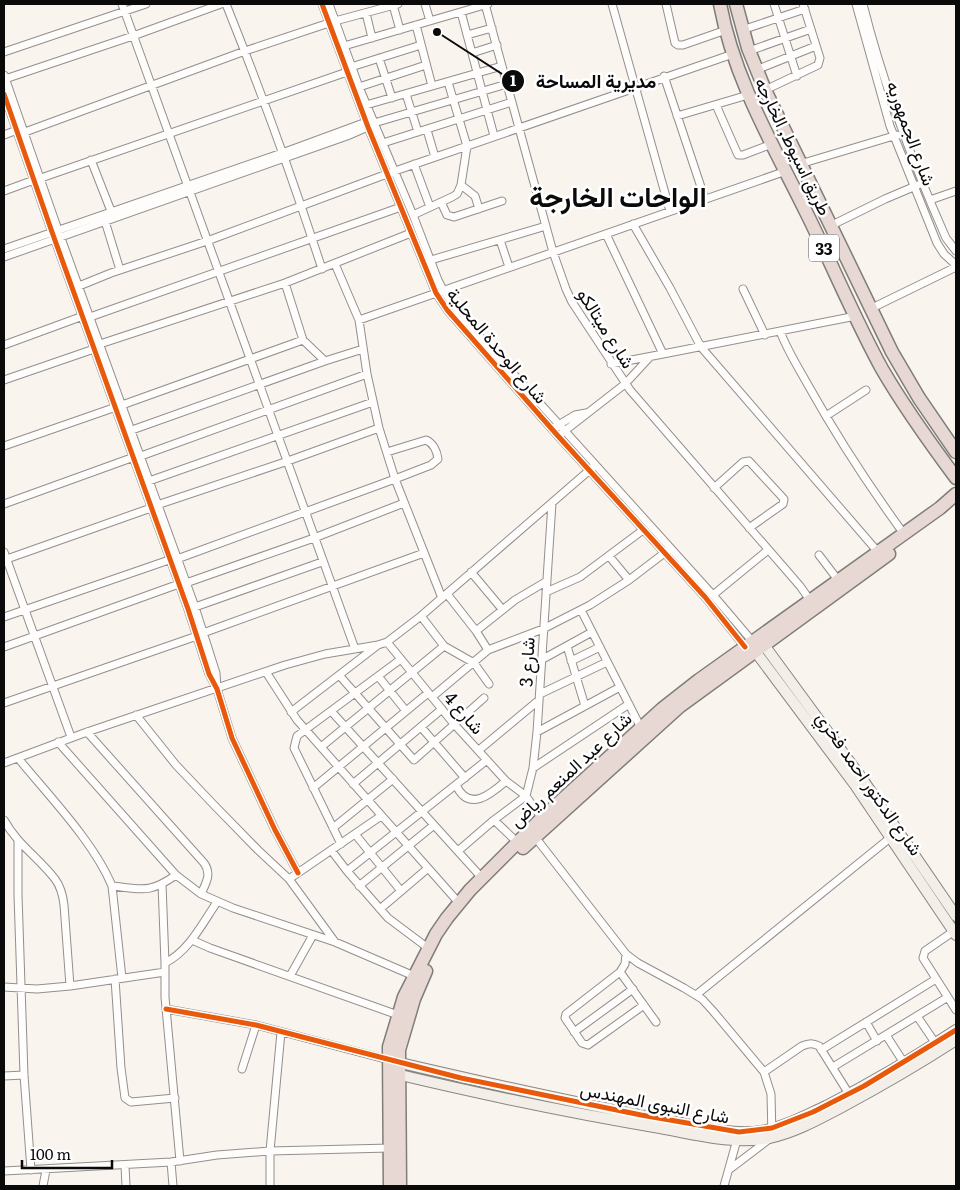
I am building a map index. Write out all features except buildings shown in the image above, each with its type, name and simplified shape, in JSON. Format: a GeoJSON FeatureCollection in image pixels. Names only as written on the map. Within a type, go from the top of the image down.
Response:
{"type":"FeatureCollection","features":[{"type":"Feature","properties":{"kind":"highway","name":"طريق اسيوط, الخارجه"},"geometry":{"type":"LineString","coordinates":[[720,4],[733,54],[748,95],[872,350],[894,390],[956,478]]}},
{"type":"Feature","properties":{"kind":"highway","name":"طريق اسيوط, الخارجه"},"geometry":{"type":"LineString","coordinates":[[736,4],[749,52],[764,90],[870,309],[904,374],[956,452]]}},
{"type":"Feature","properties":{"kind":"highway","name":"شارع عبد المنعم رياض"},"geometry":{"type":"LineString","coordinates":[[812,604],[838,580],[904,534],[956,494]]}},
{"type":"Feature","properties":{"kind":"highway","name":"شارع عبد المنعم رياض"},"geometry":{"type":"LineString","coordinates":[[391,1186],[390,1148],[394,1067],[414,999],[422,979],[443,938],[475,896],[534,837],[544,822],[662,709],[690,693],[812,604],[956,506]]}},
{"type":"Feature","properties":{"kind":"highway","name":"شارع عبد المنعم رياض"},"geometry":{"type":"LineString","coordinates":[[400,1186],[394,1067],[389,1047],[404,997],[428,948],[458,903],[517,842],[544,822],[656,727],[690,693]]}},
{"type":"Feature","properties":{"kind":"highway"},"geometry":{"type":"LineString","coordinates":[[391,1186],[400,1186]]}},
{"type":"Feature","properties":{"kind":"street"},"geometry":{"type":"LineString","coordinates":[[122,4],[250,358],[285,462],[354,649]]}},
{"type":"Feature","properties":{"kind":"street"},"geometry":{"type":"LineString","coordinates":[[4,52],[146,4]]}},
{"type":"Feature","properties":{"kind":"street"},"geometry":{"type":"LineString","coordinates":[[200,635],[56,235],[4,77],[133,36],[221,4]]}},
{"type":"Feature","properties":{"kind":"street"},"geometry":{"type":"LineString","coordinates":[[226,4],[302,206],[322,268]]}},
{"type":"Feature","properties":{"kind":"street","name":"شارع الوحدة المحلية"},"geometry":{"type":"LineString","coordinates":[[322,4],[344,46],[349,70],[366,105],[371,123],[383,144],[401,207],[411,233],[448,311],[589,471],[754,646]]}},
{"type":"Feature","properties":{"kind":"street","name":"شارع الوحدة المحلية"},"geometry":{"type":"LineString","coordinates":[[329,4],[332,22],[349,70],[391,172],[413,215],[431,260],[439,292],[713,595],[736,628]]}},
{"type":"Feature","properties":{"kind":"street"},"geometry":{"type":"LineString","coordinates":[[425,4],[430,21]]}},
{"type":"Feature","properties":{"kind":"street"},"geometry":{"type":"LineString","coordinates":[[344,46],[486,4]]}},
{"type":"Feature","properties":{"kind":"street","name":"شارع ميتالكو"},"geometry":{"type":"LineString","coordinates":[[486,4],[553,252],[572,302],[625,384],[812,604]]}},
{"type":"Feature","properties":{"kind":"street"},"geometry":{"type":"LineString","coordinates":[[612,4],[670,211]]}},
{"type":"Feature","properties":{"kind":"street"},"geometry":{"type":"LineString","coordinates":[[666,4],[678,45],[726,30]]}},
{"type":"Feature","properties":{"kind":"street"},"geometry":{"type":"LineString","coordinates":[[774,4],[797,76]]}},
{"type":"Feature","properties":{"kind":"street","name":"شارع الجمهوريه"},"geometry":{"type":"LineString","coordinates":[[856,4],[864,23],[894,136],[937,243],[944,254],[956,264]]}},
{"type":"Feature","properties":{"kind":"street","name":"شارع الجمهوريه"},"geometry":{"type":"LineString","coordinates":[[862,4],[864,23]]}},
{"type":"Feature","properties":{"kind":"street"},"geometry":{"type":"LineString","coordinates":[[4,135],[21,131],[152,86],[245,51],[332,22],[396,5],[400,30]]}},
{"type":"Feature","properties":{"kind":"street"},"geometry":{"type":"LineString","coordinates":[[742,30],[778,18],[804,6],[820,58],[818,65],[764,90]]}},
{"type":"Feature","properties":{"kind":"street"},"geometry":{"type":"LineString","coordinates":[[461,12],[494,136]]}},
{"type":"Feature","properties":{"kind":"street"},"geometry":{"type":"LineString","coordinates":[[366,13],[372,38]]}},
{"type":"Feature","properties":{"kind":"street"},"geometry":{"type":"LineString","coordinates":[[416,25],[432,86]]}},
{"type":"Feature","properties":{"kind":"street"},"geometry":{"type":"LineString","coordinates":[[467,35],[492,28]]}},
{"type":"Feature","properties":{"kind":"street"},"geometry":{"type":"LineString","coordinates":[[749,52],[811,29]]}},
{"type":"Feature","properties":{"kind":"street"},"geometry":{"type":"LineString","coordinates":[[4,191],[263,101],[379,58],[421,45]]}},
{"type":"Feature","properties":{"kind":"street"},"geometry":{"type":"LineString","coordinates":[[472,53],[497,45]]}},
{"type":"Feature","properties":{"kind":"street"},"geometry":{"type":"LineString","coordinates":[[756,70],[816,46]]}},
{"type":"Feature","properties":{"kind":"street"},"geometry":{"type":"LineString","coordinates":[[78,286],[207,241],[391,172],[664,76],[733,54]]}},
{"type":"Feature","properties":{"kind":"street"},"geometry":{"type":"LineString","coordinates":[[379,58],[392,98]]}},
{"type":"Feature","properties":{"kind":"street"},"geometry":{"type":"LineString","coordinates":[[358,86],[426,65]]}},
{"type":"Feature","properties":{"kind":"street"},"geometry":{"type":"LineString","coordinates":[[366,105],[502,66]]}},
{"type":"Feature","properties":{"kind":"street"},"geometry":{"type":"LineString","coordinates":[[664,76],[704,199]]}},
{"type":"Feature","properties":{"kind":"street"},"geometry":{"type":"LineString","coordinates":[[413,215],[457,194],[462,185],[467,146],[448,82]]}},
{"type":"Feature","properties":{"kind":"street","name":"شارع الجمهوريه"},"geometry":{"type":"LineString","coordinates":[[881,83],[946,238],[956,251]]}},
{"type":"Feature","properties":{"kind":"street"},"geometry":{"type":"LineString","coordinates":[[4,257],[110,211],[283,156],[371,123],[507,84]]}},
{"type":"Feature","properties":{"kind":"street"},"geometry":{"type":"LineString","coordinates":[[4,94],[21,131]]}},
{"type":"Feature","properties":{"kind":"street"},"geometry":{"type":"LineString","coordinates":[[406,94],[418,132]]}},
{"type":"Feature","properties":{"kind":"street"},"geometry":{"type":"LineString","coordinates":[[677,116],[748,95]]}},
{"type":"Feature","properties":{"kind":"street"},"geometry":{"type":"LineString","coordinates":[[383,144],[512,102]]}},
{"type":"Feature","properties":{"kind":"street"},"geometry":{"type":"LineString","coordinates":[[716,105],[738,154],[743,155],[772,144]]}},
{"type":"Feature","properties":{"kind":"street"},"geometry":{"type":"LineString","coordinates":[[427,130],[435,157]]}},
{"type":"Feature","properties":{"kind":"street"},"geometry":{"type":"LineString","coordinates":[[800,164],[902,133]]}},
{"type":"Feature","properties":{"kind":"street"},"geometry":{"type":"LineString","coordinates":[[91,160],[110,211]]}},
{"type":"Feature","properties":{"kind":"street"},"geometry":{"type":"LineString","coordinates":[[414,164],[430,207]]}},
{"type":"Feature","properties":{"kind":"street"},"geometry":{"type":"LineString","coordinates":[[359,320],[786,171]]}},
{"type":"Feature","properties":{"kind":"street"},"geometry":{"type":"LineString","coordinates":[[830,226],[885,198],[923,182]]}},
{"type":"Feature","properties":{"kind":"street"},"geometry":{"type":"LineString","coordinates":[[462,185],[475,196],[480,209]]}},
{"type":"Feature","properties":{"kind":"street"},"geometry":{"type":"LineString","coordinates":[[4,249],[105,221],[187,188]]}},
{"type":"Feature","properties":{"kind":"street"},"geometry":{"type":"LineString","coordinates":[[930,200],[956,192]]}},
{"type":"Feature","properties":{"kind":"street"},"geometry":{"type":"LineString","coordinates":[[440,202],[445,212],[452,217],[502,201]]}},
{"type":"Feature","properties":{"kind":"street"},"geometry":{"type":"LineString","coordinates":[[4,345],[401,207]]}},
{"type":"Feature","properties":{"kind":"street"},"geometry":{"type":"LineString","coordinates":[[105,221],[120,270]]}},
{"type":"Feature","properties":{"kind":"street"},"geometry":{"type":"LineString","coordinates":[[633,224],[667,282],[701,347],[878,552]]}},
{"type":"Feature","properties":{"kind":"street"},"geometry":{"type":"LineString","coordinates":[[431,260],[546,226]]}},
{"type":"Feature","properties":{"kind":"street"},"geometry":{"type":"LineString","coordinates":[[4,380],[97,346],[285,283],[411,233]]}},
{"type":"Feature","properties":{"kind":"street"},"geometry":{"type":"LineString","coordinates":[[606,234],[663,354]]}},
{"type":"Feature","properties":{"kind":"street"},"geometry":{"type":"LineString","coordinates":[[56,235],[78,286],[86,316]]}},
{"type":"Feature","properties":{"kind":"street"},"geometry":{"type":"LineString","coordinates":[[500,240],[509,267]]}},
{"type":"Feature","properties":{"kind":"street"},"geometry":{"type":"LineString","coordinates":[[335,264],[359,320],[367,374],[379,428],[404,503],[444,596],[476,631],[488,650]]}},
{"type":"Feature","properties":{"kind":"street"},"geometry":{"type":"LineString","coordinates":[[870,309],[956,264]]}},
{"type":"Feature","properties":{"kind":"street"},"geometry":{"type":"LineString","coordinates":[[285,283],[303,340],[325,361]]}},
{"type":"Feature","properties":{"kind":"street"},"geometry":{"type":"LineString","coordinates":[[743,289],[765,335]]}},
{"type":"Feature","properties":{"kind":"street"},"geometry":{"type":"LineString","coordinates":[[611,364],[650,358],[856,316]]}},
{"type":"Feature","properties":{"kind":"street"},"geometry":{"type":"LineString","coordinates":[[780,331],[789,351],[826,416],[883,505],[904,534]]}},
{"type":"Feature","properties":{"kind":"street"},"geometry":{"type":"LineString","coordinates":[[4,446],[303,340]]}},
{"type":"Feature","properties":{"kind":"street"},"geometry":{"type":"LineString","coordinates":[[132,430],[363,349]]}},
{"type":"Feature","properties":{"kind":"street"},"geometry":{"type":"LineString","coordinates":[[558,436],[625,384],[650,358]]}},
{"type":"Feature","properties":{"kind":"street"},"geometry":{"type":"LineString","coordinates":[[4,504],[367,374]]}},
{"type":"Feature","properties":{"kind":"street"},"geometry":{"type":"LineString","coordinates":[[826,416],[866,390]]}},
{"type":"Feature","properties":{"kind":"street"},"geometry":{"type":"LineString","coordinates":[[149,481],[373,402]]}},
{"type":"Feature","properties":{"kind":"street"},"geometry":{"type":"LineString","coordinates":[[119,406],[132,430],[137,456],[149,481],[154,507]]}},
{"type":"Feature","properties":{"kind":"street"},"geometry":{"type":"LineString","coordinates":[[551,429],[575,416],[587,413]]}},
{"type":"Feature","properties":{"kind":"street"},"geometry":{"type":"LineString","coordinates":[[71,737],[5,557],[379,428]]}},
{"type":"Feature","properties":{"kind":"street"},"geometry":{"type":"LineString","coordinates":[[4,617],[304,512],[395,479],[437,461],[437,455],[432,445],[426,440],[387,452]]}},
{"type":"Feature","properties":{"kind":"street"},"geometry":{"type":"LineString","coordinates":[[714,488],[743,462],[749,461],[784,499],[783,504],[749,528]]}},
{"type":"Feature","properties":{"kind":"street"},"geometry":{"type":"LineString","coordinates":[[4,763],[71,737],[305,659],[387,642],[421,616],[596,465]]}},
{"type":"Feature","properties":{"kind":"street","name":"شارع 3"},"geometry":{"type":"LineString","coordinates":[[526,796],[533,768],[537,732],[552,502]]}},
{"type":"Feature","properties":{"kind":"street"},"geometry":{"type":"LineString","coordinates":[[4,647],[314,538],[404,503]]}},
{"type":"Feature","properties":{"kind":"street"},"geometry":{"type":"LineString","coordinates":[[546,592],[580,577],[643,530]]}},
{"type":"Feature","properties":{"kind":"street"},"geometry":{"type":"LineString","coordinates":[[314,788],[406,711],[474,663],[488,650],[543,629],[581,610],[629,580],[671,548]]}},
{"type":"Feature","properties":{"kind":"street"},"geometry":{"type":"LineString","coordinates":[[713,595],[768,550]]}},
{"type":"Feature","properties":{"kind":"street"},"geometry":{"type":"LineString","coordinates":[[4,703],[200,635],[424,553]]}},
{"type":"Feature","properties":{"kind":"street"},"geometry":{"type":"LineString","coordinates":[[820,555],[838,580]]}},
{"type":"Feature","properties":{"kind":"street"},"geometry":{"type":"LineString","coordinates":[[609,556],[629,580]]}},
{"type":"Feature","properties":{"kind":"street"},"geometry":{"type":"LineString","coordinates":[[194,607],[322,562]]}},
{"type":"Feature","properties":{"kind":"street"},"geometry":{"type":"LineString","coordinates":[[471,572],[502,609]]}},
{"type":"Feature","properties":{"kind":"street"},"geometry":{"type":"LineString","coordinates":[[476,631],[502,609],[547,581]]}},
{"type":"Feature","properties":{"kind":"street"},"geometry":{"type":"LineString","coordinates":[[182,583],[194,607],[209,674],[217,689],[232,738],[275,830],[298,873]]}},
{"type":"Feature","properties":{"kind":"street"},"geometry":{"type":"LineString","coordinates":[[581,610],[641,728]]}},
{"type":"Feature","properties":{"kind":"street"},"geometry":{"type":"LineString","coordinates":[[421,616],[444,646],[474,663],[490,684]]}},
{"type":"Feature","properties":{"kind":"street"},"geometry":{"type":"LineString","coordinates":[[541,660],[592,632]]}},
{"type":"Feature","properties":{"kind":"street","name":"شارع 4"},"geometry":{"type":"LineString","coordinates":[[387,642],[454,724],[506,781],[526,796]]}},
{"type":"Feature","properties":{"kind":"street"},"geometry":{"type":"LineString","coordinates":[[291,712],[378,645]]}},
{"type":"Feature","properties":{"kind":"street"},"geometry":{"type":"LineString","coordinates":[[321,747],[444,646]]}},
{"type":"Feature","properties":{"kind":"street"},"geometry":{"type":"LineString","coordinates":[[567,646],[585,706]]}},
{"type":"Feature","properties":{"kind":"street","name":"شارع الدكتور احمد فخري"},"geometry":{"type":"LineString","coordinates":[[754,646],[859,782],[928,884],[955,933]]}},
{"type":"Feature","properties":{"kind":"street"},"geometry":{"type":"LineString","coordinates":[[571,661],[600,647]]}},
{"type":"Feature","properties":{"kind":"street"},"geometry":{"type":"LineString","coordinates":[[341,844],[294,748],[297,736],[401,659]]}},
{"type":"Feature","properties":{"kind":"street"},"geometry":{"type":"LineString","coordinates":[[479,750],[540,697],[608,662]]}},
{"type":"Feature","properties":{"kind":"street"},"geometry":{"type":"LineString","coordinates":[[266,672],[291,712],[458,903]]}},
{"type":"Feature","properties":{"kind":"street"},"geometry":{"type":"LineString","coordinates":[[339,675],[414,760],[484,698]]}},
{"type":"Feature","properties":{"kind":"street"},"geometry":{"type":"LineString","coordinates":[[378,676],[406,711]]}},
{"type":"Feature","properties":{"kind":"street"},"geometry":{"type":"LineString","coordinates":[[537,732],[620,687]]}},
{"type":"Feature","properties":{"kind":"street"},"geometry":{"type":"LineString","coordinates":[[533,768],[629,704]]}},
{"type":"Feature","properties":{"kind":"street"},"geometry":{"type":"LineString","coordinates":[[353,784],[442,709]]}},
{"type":"Feature","properties":{"kind":"street"},"geometry":{"type":"LineString","coordinates":[[331,711],[482,878]]}},
{"type":"Feature","properties":{"kind":"street"},"geometry":{"type":"LineString","coordinates":[[136,715],[176,765],[258,850],[290,879],[335,942]]}},
{"type":"Feature","properties":{"kind":"street"},"geometry":{"type":"LineString","coordinates":[[421,727],[465,778]]}},
{"type":"Feature","properties":{"kind":"street"},"geometry":{"type":"LineString","coordinates":[[87,732],[204,863],[209,875],[201,894]]}},
{"type":"Feature","properties":{"kind":"street"},"geometry":{"type":"LineString","coordinates":[[58,742],[176,875],[201,894],[217,902],[335,942],[414,976]]}},
{"type":"Feature","properties":{"kind":"street"},"geometry":{"type":"LineString","coordinates":[[18,758],[83,838],[102,865],[112,886],[119,979],[120,1068],[125,1098],[131,1102],[175,1098]]}},
{"type":"Feature","properties":{"kind":"street"},"geometry":{"type":"LineString","coordinates":[[347,871],[487,760]]}},
{"type":"Feature","properties":{"kind":"street"},"geometry":{"type":"LineString","coordinates":[[333,828],[393,779]]}},
{"type":"Feature","properties":{"kind":"street"},"geometry":{"type":"LineString","coordinates":[[456,785],[463,796],[475,800],[482,799],[506,781]]}},
{"type":"Feature","properties":{"kind":"street","name":"شارع الدكتور احمد فخري"},"geometry":{"type":"LineString","coordinates":[[859,782],[890,838],[928,884],[955,912]]}},
{"type":"Feature","properties":{"kind":"street"},"geometry":{"type":"LineString","coordinates":[[458,852],[494,820],[526,796],[544,822]]}},
{"type":"Feature","properties":{"kind":"street"},"geometry":{"type":"LineString","coordinates":[[290,879],[381,816]]}},
{"type":"Feature","properties":{"kind":"street"},"geometry":{"type":"LineString","coordinates":[[494,820],[517,842]]}},
{"type":"Feature","properties":{"kind":"street"},"geometry":{"type":"LineString","coordinates":[[5,824],[55,879],[62,893],[70,986]]}},
{"type":"Feature","properties":{"kind":"street"},"geometry":{"type":"LineString","coordinates":[[359,886],[434,825]]}},
{"type":"Feature","properties":{"kind":"street"},"geometry":{"type":"LineString","coordinates":[[355,834],[401,891]]}},
{"type":"Feature","properties":{"kind":"street"},"geometry":{"type":"LineString","coordinates":[[534,837],[626,954],[638,963],[696,995],[713,1011],[764,1072],[771,1094],[772,1133],[730,1169]]}},
{"type":"Feature","properties":{"kind":"street"},"geometry":{"type":"LineString","coordinates":[[696,995],[890,838]]}},
{"type":"Feature","properties":{"kind":"street"},"geometry":{"type":"LineString","coordinates":[[18,840],[24,1075],[31,1170]]}},
{"type":"Feature","properties":{"kind":"street"},"geometry":{"type":"LineString","coordinates":[[331,850],[380,909],[397,926],[428,948]]}},
{"type":"Feature","properties":{"kind":"street"},"geometry":{"type":"LineString","coordinates":[[380,909],[427,869]]}},
{"type":"Feature","properties":{"kind":"street"},"geometry":{"type":"LineString","coordinates":[[112,886],[149,889],[162,884],[176,875]]}},
{"type":"Feature","properties":{"kind":"street"},"geometry":{"type":"LineString","coordinates":[[162,884],[166,1009],[180,1161]]}},
{"type":"Feature","properties":{"kind":"street"},"geometry":{"type":"LineString","coordinates":[[164,963],[177,956],[192,940],[217,902]]}},
{"type":"Feature","properties":{"kind":"street"},"geometry":{"type":"LineString","coordinates":[[955,933],[923,954],[925,961],[956,1010]]}},
{"type":"Feature","properties":{"kind":"street"},"geometry":{"type":"LineString","coordinates":[[290,976],[313,935]]}},
{"type":"Feature","properties":{"kind":"street"},"geometry":{"type":"LineString","coordinates":[[192,940],[398,1016]]}},
{"type":"Feature","properties":{"kind":"street"},"geometry":{"type":"LineString","coordinates":[[626,954],[625,964],[620,972],[566,1014],[566,1020],[582,1043],[590,1045],[644,1005]]}},
{"type":"Feature","properties":{"kind":"street"},"geometry":{"type":"LineString","coordinates":[[4,988],[37,989],[70,986],[165,972]]}},
{"type":"Feature","properties":{"kind":"street"},"geometry":{"type":"LineString","coordinates":[[620,972],[656,1022]]}},
{"type":"Feature","properties":{"kind":"street"},"geometry":{"type":"LineString","coordinates":[[821,1050],[936,979]]}},
{"type":"Feature","properties":{"kind":"street"},"geometry":{"type":"LineString","coordinates":[[574,1032],[633,989]]}},
{"type":"Feature","properties":{"kind":"street"},"geometry":{"type":"LineString","coordinates":[[833,1067],[948,997]]}},
{"type":"Feature","properties":{"kind":"street"},"geometry":{"type":"LineString","coordinates":[[166,1009],[256,1025],[373,1054],[394,1067]]}},
{"type":"Feature","properties":{"kind":"street"},"geometry":{"type":"LineString","coordinates":[[917,1016],[936,1044]]}},
{"type":"Feature","properties":{"kind":"street"},"geometry":{"type":"LineString","coordinates":[[866,1022],[876,1041]]}},
{"type":"Feature","properties":{"kind":"street"},"geometry":{"type":"LineString","coordinates":[[242,1069],[256,1025]]}},
{"type":"Feature","properties":{"kind":"street","name":"شارع النبوى المهندس"},"geometry":{"type":"LineString","coordinates":[[772,1133],[849,1094],[936,1044],[956,1030]]}},
{"type":"Feature","properties":{"kind":"street"},"geometry":{"type":"LineString","coordinates":[[270,1186],[270,1151],[281,1032]]}},
{"type":"Feature","properties":{"kind":"street"},"geometry":{"type":"LineString","coordinates":[[886,1035],[904,1063]]}},
{"type":"Feature","properties":{"kind":"street","name":"شارع النبوى المهندس"},"geometry":{"type":"LineString","coordinates":[[394,1067],[536,1105],[738,1136],[763,1131],[772,1133],[817,1119],[859,1098],[956,1040]]}},
{"type":"Feature","properties":{"kind":"street"},"geometry":{"type":"LineString","coordinates":[[764,1072],[808,1044],[814,1044],[819,1046],[849,1094]]}},
{"type":"Feature","properties":{"kind":"street","name":"شارع النبوى المهندس"},"geometry":{"type":"LineString","coordinates":[[394,1067],[539,1094],[640,1120]]}},
{"type":"Feature","properties":{"kind":"street"},"geometry":{"type":"LineString","coordinates":[[4,1076],[24,1075]]}},
{"type":"Feature","properties":{"kind":"street"},"geometry":{"type":"LineString","coordinates":[[536,1105],[539,1094]]}},
{"type":"Feature","properties":{"kind":"street"},"geometry":{"type":"LineString","coordinates":[[724,1186],[738,1136]]}},
{"type":"Feature","properties":{"kind":"street"},"geometry":{"type":"LineString","coordinates":[[4,1171],[125,1166],[270,1151],[390,1148]]}},
{"type":"Feature","properties":{"kind":"street"},"geometry":{"type":"LineString","coordinates":[[171,1162],[173,1186]]}},
{"type":"Feature","properties":{"kind":"street"},"geometry":{"type":"LineString","coordinates":[[125,1166],[126,1186]]}},
{"type":"Feature","properties":{"kind":"street"},"geometry":{"type":"LineString","coordinates":[[43,1186],[46,1170]]}},
{"type":"Feature","properties":{"kind":"cycle path"},"geometry":{"type":"LineString","coordinates":[[322,4],[368,127],[436,293],[448,311],[558,436],[705,597],[745,647]]}},
{"type":"Feature","properties":{"kind":"cycle path"},"geometry":{"type":"LineString","coordinates":[[4,94],[188,609],[209,674],[217,689],[232,738],[275,830],[298,873]]}},
{"type":"Feature","properties":{"kind":"cycle path"},"geometry":{"type":"LineString","coordinates":[[166,1009],[256,1025],[461,1078],[641,1115],[739,1132],[772,1128],[813,1112],[864,1086],[956,1030]]}},
{"type":"Feature","properties":{"kind":"place","name":"مديرية المساحة"},"geometry":{"type":"Point","coordinates":[437,32]}},
{"type":"Feature","properties":{"kind":"district","name":"الواحات الخارجة"},"geometry":{"type":"Point","coordinates":[618,195]}}]}
